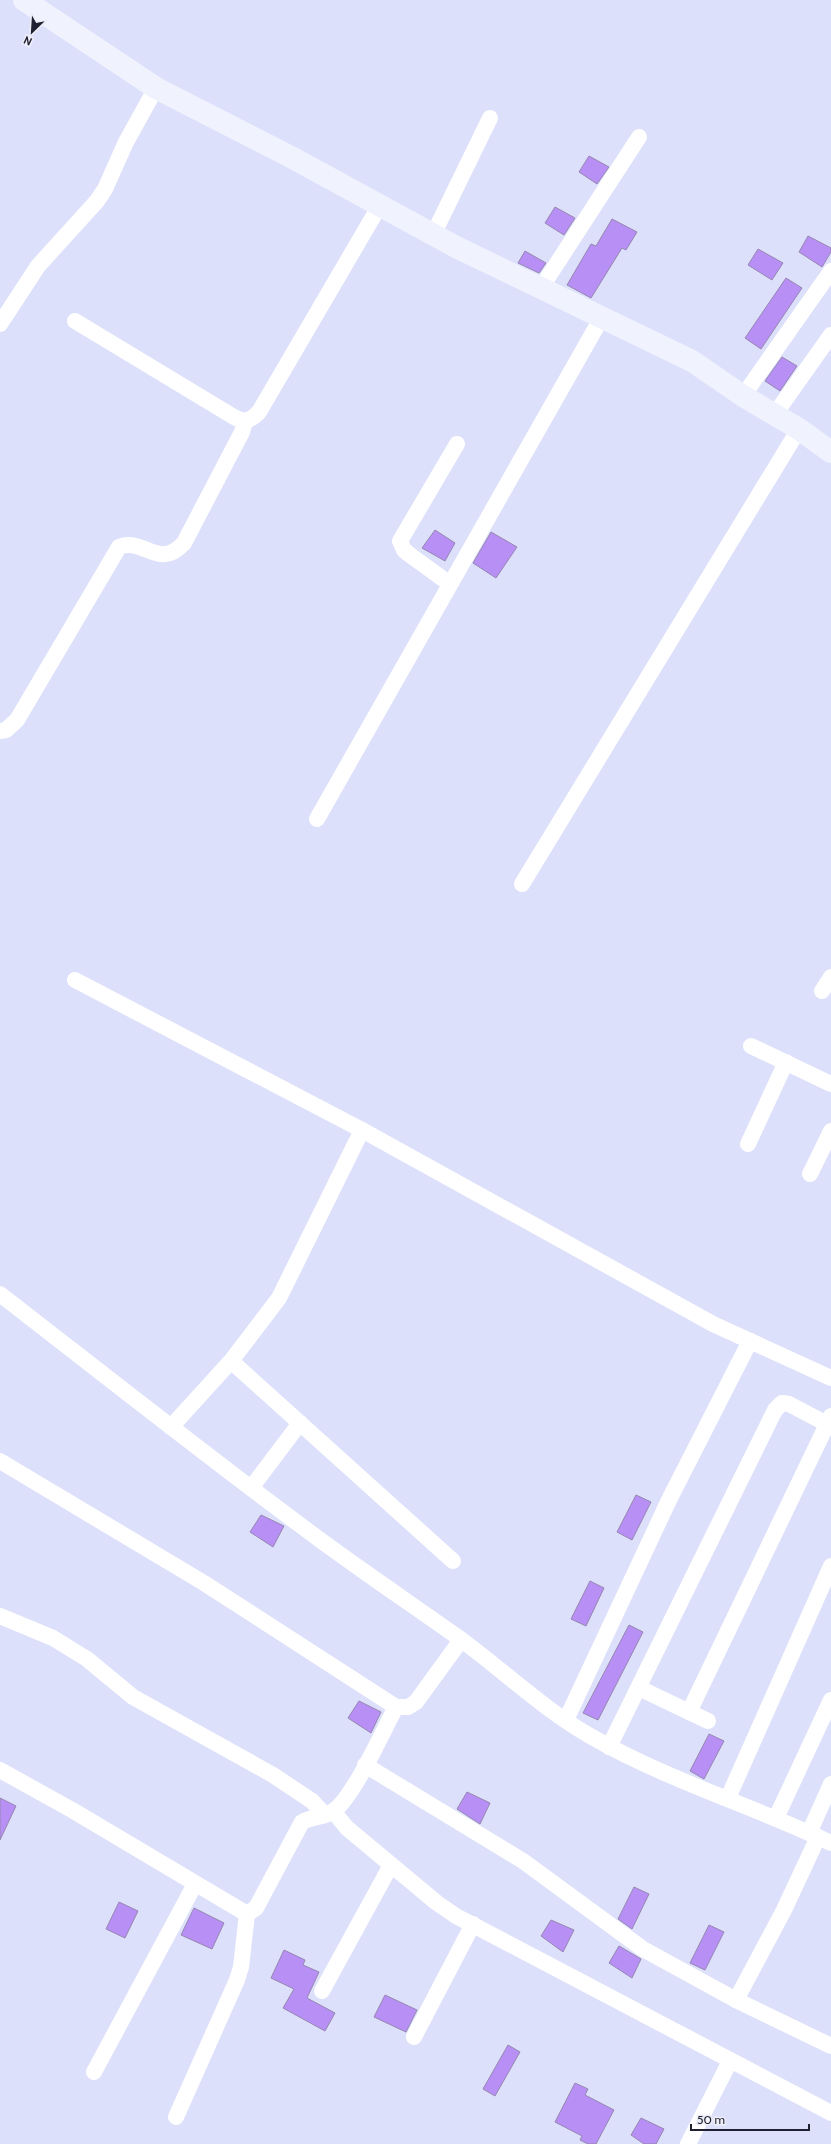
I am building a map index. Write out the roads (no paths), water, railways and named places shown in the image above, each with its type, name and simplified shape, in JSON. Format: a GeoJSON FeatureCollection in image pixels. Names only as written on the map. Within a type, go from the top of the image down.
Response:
{"type":"FeatureCollection","features":[{"type":"Feature","properties":{"kind":"street"},"geometry":{"type":"LineString","coordinates":[[24,0],[156,88],[433,235],[692,361],[743,396],[799,429],[831,452]]}},
{"type":"Feature","properties":{"kind":"street"},"geometry":{"type":"LineString","coordinates":[[0,324],[38,266],[106,189],[126,142],[156,88]]}},
{"type":"Feature","properties":{"kind":"street"},"geometry":{"type":"LineString","coordinates":[[433,235],[490,118]]}},
{"type":"Feature","properties":{"kind":"street"},"geometry":{"type":"LineString","coordinates":[[541,288],[639,137]]}},
{"type":"Feature","properties":{"kind":"street"},"geometry":{"type":"LineString","coordinates":[[75,321],[234,418],[245,422],[253,418],[259,412],[380,206]]}},
{"type":"Feature","properties":{"kind":"street"},"geometry":{"type":"LineString","coordinates":[[743,396],[831,270]]}},
{"type":"Feature","properties":{"kind":"street"},"geometry":{"type":"LineString","coordinates":[[317,819],[602,317]]}},
{"type":"Feature","properties":{"kind":"street"},"geometry":{"type":"LineString","coordinates":[[775,414],[831,335]]}},
{"type":"Feature","properties":{"kind":"street"},"geometry":{"type":"LineString","coordinates":[[0,731],[6,730],[17,720],[119,547],[132,545],[164,555],[177,551],[184,543],[242,432],[245,422]]}},
{"type":"Feature","properties":{"kind":"street"},"geometry":{"type":"LineString","coordinates":[[522,884],[799,429]]}},
{"type":"Feature","properties":{"kind":"street"},"geometry":{"type":"LineString","coordinates":[[450,584],[404,550],[400,541],[457,444]]}},
{"type":"Feature","properties":{"kind":"street"},"geometry":{"type":"LineString","coordinates":[[75,980],[362,1130],[713,1324],[831,1378]]}},
{"type":"Feature","properties":{"kind":"street"},"geometry":{"type":"LineString","coordinates":[[751,1046],[831,1084]]}},
{"type":"Feature","properties":{"kind":"street"},"geometry":{"type":"LineString","coordinates":[[748,1144],[786,1062]]}},
{"type":"Feature","properties":{"kind":"street"},"geometry":{"type":"LineString","coordinates":[[171,1427],[231,1362],[278,1298],[362,1130]]}},
{"type":"Feature","properties":{"kind":"street"},"geometry":{"type":"LineString","coordinates":[[810,1174],[831,1131]]}},
{"type":"Feature","properties":{"kind":"street"},"geometry":{"type":"LineString","coordinates":[[0,1294],[251,1488],[393,1593],[461,1640],[540,1703],[609,1747],[636,1760],[776,1818],[819,1838]]}},
{"type":"Feature","properties":{"kind":"street"},"geometry":{"type":"LineString","coordinates":[[566,1720],[669,1500],[750,1341]]}},
{"type":"Feature","properties":{"kind":"street"},"geometry":{"type":"LineString","coordinates":[[231,1362],[453,1561]]}},
{"type":"Feature","properties":{"kind":"street"},"geometry":{"type":"LineString","coordinates":[[609,1747],[775,1410],[782,1403],[789,1404],[829,1420],[689,1712]]}},
{"type":"Feature","properties":{"kind":"street"},"geometry":{"type":"LineString","coordinates":[[251,1488],[300,1423]]}},
{"type":"Feature","properties":{"kind":"street"},"geometry":{"type":"LineString","coordinates":[[0,1461],[204,1583],[396,1707],[408,1707],[416,1702],[461,1640]]}},
{"type":"Feature","properties":{"kind":"street"},"geometry":{"type":"LineString","coordinates":[[728,1798],[831,1566]]}},
{"type":"Feature","properties":{"kind":"street"},"geometry":{"type":"LineString","coordinates":[[0,1616],[53,1638],[87,1659],[133,1697],[267,1772],[312,1801],[329,1813],[437,1903],[473,1924],[730,2061],[831,2113]]}},
{"type":"Feature","properties":{"kind":"street"},"geometry":{"type":"LineString","coordinates":[[639,1688],[708,1721]]}},
{"type":"Feature","properties":{"kind":"street"},"geometry":{"type":"LineString","coordinates":[[776,1818],[831,1700]]}},
{"type":"Feature","properties":{"kind":"street"},"geometry":{"type":"LineString","coordinates":[[176,2117],[237,1980],[241,1967],[248,1914],[256,1908],[302,1822],[309,1818],[329,1813],[350,1791],[396,1707]]}},
{"type":"Feature","properties":{"kind":"street"},"geometry":{"type":"LineString","coordinates":[[365,1765],[523,1861],[644,1949],[736,2000],[831,2046]]}},
{"type":"Feature","properties":{"kind":"street"},"geometry":{"type":"LineString","coordinates":[[0,1770],[72,1810],[248,1914]]}},
{"type":"Feature","properties":{"kind":"street"},"geometry":{"type":"LineString","coordinates":[[736,2000],[784,1910],[819,1838],[831,1784]]}},
{"type":"Feature","properties":{"kind":"street"},"geometry":{"type":"LineString","coordinates":[[322,1991],[391,1865]]}},
{"type":"Feature","properties":{"kind":"street"},"geometry":{"type":"LineString","coordinates":[[94,2072],[195,1884]]}},
{"type":"Feature","properties":{"kind":"street"},"geometry":{"type":"LineString","coordinates":[[414,2037],[473,1924]]}},
{"type":"Feature","properties":{"kind":"street"},"geometry":{"type":"LineString","coordinates":[[688,2144],[730,2061]]}}]}
